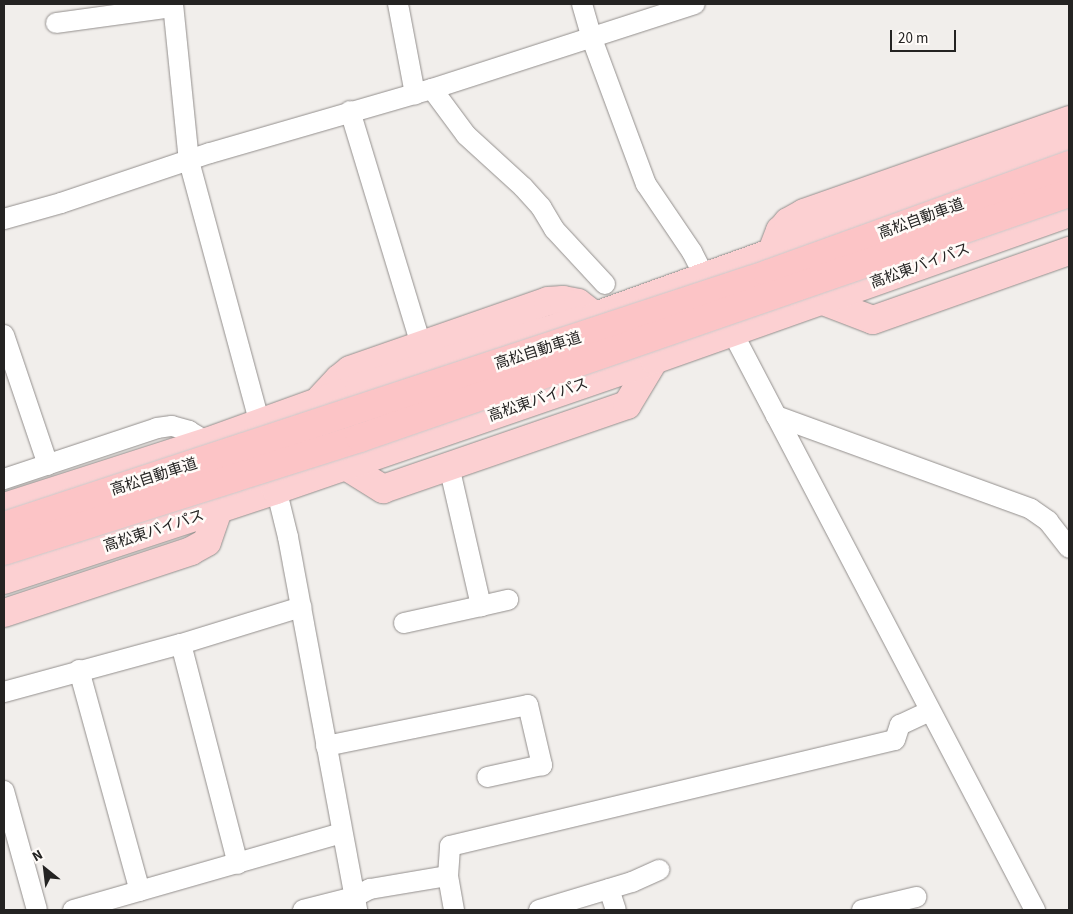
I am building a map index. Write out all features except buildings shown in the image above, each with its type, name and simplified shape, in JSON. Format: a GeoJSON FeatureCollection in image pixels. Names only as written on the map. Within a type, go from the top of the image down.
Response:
{"type":"FeatureCollection","features":[{"type":"Feature","properties":{"kind":"highway"},"geometry":{"type":"LineString","coordinates":[[771,254],[780,231],[788,222],[804,213],[1069,120]]}},
{"type":"Feature","properties":{"kind":"highway"},"geometry":{"type":"LineString","coordinates":[[4,507],[207,442],[317,403],[595,316],[1069,146]]}},
{"type":"Feature","properties":{"kind":"highway","name":"高松自動車道"},"geometry":{"type":"LineString","coordinates":[[4,526],[768,274],[1069,165]]}},
{"type":"Feature","properties":{"kind":"highway","name":"高松自動車道"},"geometry":{"type":"LineString","coordinates":[[4,551],[360,438],[1069,193]]}},
{"type":"Feature","properties":{"kind":"highway","name":"高松東バイパス"},"geometry":{"type":"LineString","coordinates":[[4,580],[218,510],[654,360],[1069,213]]}},
{"type":"Feature","properties":{"kind":"highway"},"geometry":{"type":"LineString","coordinates":[[823,301],[873,320],[1069,251]]}},
{"type":"Feature","properties":{"kind":"highway"},"geometry":{"type":"LineString","coordinates":[[317,403],[350,370],[548,300],[578,303],[595,316]]}},
{"type":"Feature","properties":{"kind":"highway"},"geometry":{"type":"LineString","coordinates":[[346,466],[383,489],[627,405],[654,360]]}},
{"type":"Feature","properties":{"kind":"highway"},"geometry":{"type":"LineString","coordinates":[[4,613],[191,551],[207,542],[218,510]]}},
{"type":"Feature","properties":{"kind":"street"},"geometry":{"type":"LineString","coordinates":[[398,4],[424,91],[466,136],[523,187],[541,207],[554,228],[605,284]]}},
{"type":"Feature","properties":{"kind":"street"},"geometry":{"type":"LineString","coordinates":[[582,4],[592,39],[646,184],[692,252],[732,333],[1035,910]]}},
{"type":"Feature","properties":{"kind":"street"},"geometry":{"type":"LineString","coordinates":[[4,219],[61,203],[350,111],[424,91],[592,39],[695,4]]}},
{"type":"Feature","properties":{"kind":"street"},"geometry":{"type":"LineString","coordinates":[[56,23],[173,5],[189,161],[288,537],[356,903]]}},
{"type":"Feature","properties":{"kind":"street"},"geometry":{"type":"LineString","coordinates":[[350,111],[421,345]]}},
{"type":"Feature","properties":{"kind":"street"},"geometry":{"type":"LineString","coordinates":[[4,334],[48,465]]}},
{"type":"Feature","properties":{"kind":"street"},"geometry":{"type":"LineString","coordinates":[[776,416],[1032,509],[1048,521],[1069,548]]}},
{"type":"Feature","properties":{"kind":"street"},"geometry":{"type":"LineString","coordinates":[[4,479],[158,428],[172,426],[207,442]]}},
{"type":"Feature","properties":{"kind":"street"},"geometry":{"type":"LineString","coordinates":[[449,466],[481,606]]}},
{"type":"Feature","properties":{"kind":"street"},"geometry":{"type":"LineString","coordinates":[[404,623],[508,600]]}},
{"type":"Feature","properties":{"kind":"street"},"geometry":{"type":"LineString","coordinates":[[4,692],[79,670],[181,644],[301,608]]}},
{"type":"Feature","properties":{"kind":"street"},"geometry":{"type":"LineString","coordinates":[[181,644],[238,864]]}},
{"type":"Feature","properties":{"kind":"street"},"geometry":{"type":"LineString","coordinates":[[79,670],[140,892]]}},
{"type":"Feature","properties":{"kind":"street"},"geometry":{"type":"LineString","coordinates":[[326,746],[528,705],[542,765],[488,777]]}},
{"type":"Feature","properties":{"kind":"street"},"geometry":{"type":"LineString","coordinates":[[454,910],[448,876],[450,846],[895,740],[900,724],[930,711]]}},
{"type":"Feature","properties":{"kind":"street"},"geometry":{"type":"LineString","coordinates":[[4,791],[37,910]]}},
{"type":"Feature","properties":{"kind":"street"},"geometry":{"type":"LineString","coordinates":[[73,910],[342,833]]}},
{"type":"Feature","properties":{"kind":"street"},"geometry":{"type":"LineString","coordinates":[[539,910],[659,870]]}},
{"type":"Feature","properties":{"kind":"street"},"geometry":{"type":"LineString","coordinates":[[303,910],[356,903],[370,889],[448,876]]}},
{"type":"Feature","properties":{"kind":"street"},"geometry":{"type":"LineString","coordinates":[[609,888],[616,910]]}},
{"type":"Feature","properties":{"kind":"street"},"geometry":{"type":"LineString","coordinates":[[862,910],[916,897]]}}]}
